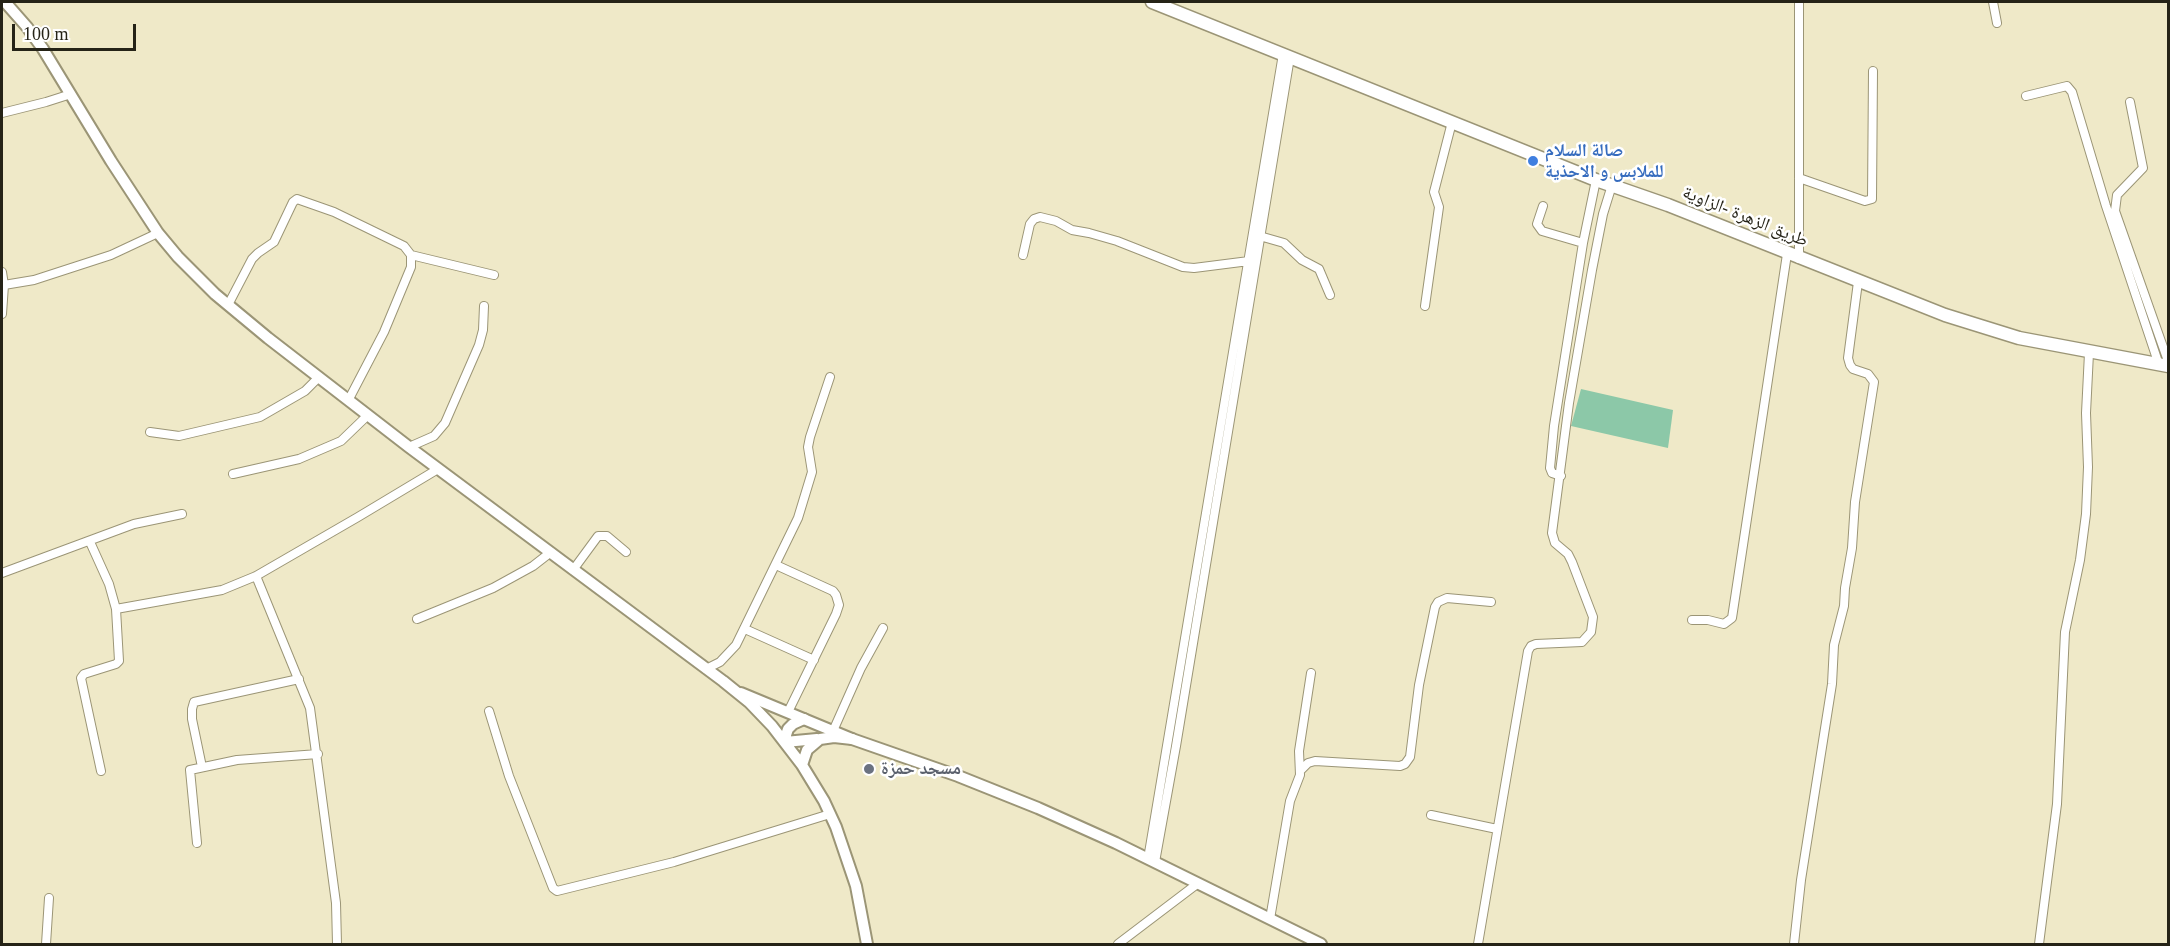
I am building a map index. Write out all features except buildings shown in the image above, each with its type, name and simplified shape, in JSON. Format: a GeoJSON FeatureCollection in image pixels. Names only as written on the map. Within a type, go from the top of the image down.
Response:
{"type":"FeatureCollection","features":[{"type":"Feature","properties":{"kind":"main road"},"geometry":{"type":"LineString","coordinates":[[5,2],[27,27],[158,233],[178,257],[228,306],[409,447],[736,692],[760,714],[802,765],[830,814],[852,870],[867,945]]}},
{"type":"Feature","properties":{"kind":"main road","name":"طريق الزهرة -الزاوية"},"geometry":{"type":"LineString","coordinates":[[1152,2],[1596,180],[1978,326],[2019,338],[2165,364]]}},
{"type":"Feature","properties":{"kind":"main road"},"geometry":{"type":"LineString","coordinates":[[736,692],[852,739],[998,791],[1077,825],[1321,945]]}},
{"type":"Feature","properties":{"kind":"main road"},"geometry":{"type":"LineString","coordinates":[[784,741],[788,729],[804,719]]}},
{"type":"Feature","properties":{"kind":"main road"},"geometry":{"type":"LineString","coordinates":[[784,741],[834,737],[852,739]]}},
{"type":"Feature","properties":{"kind":"main road"},"geometry":{"type":"LineString","coordinates":[[802,765],[807,750],[820,739]]}},
{"type":"Feature","properties":{"kind":"street"},"geometry":{"type":"LineString","coordinates":[[1692,620],[1708,620],[1724,624],[1732,618],[1793,256],[1799,178],[1799,2]]}},
{"type":"Feature","properties":{"kind":"street"},"geometry":{"type":"LineString","coordinates":[[1993,2],[1997,24]]}},
{"type":"Feature","properties":{"kind":"street"},"geometry":{"type":"LineString","coordinates":[[1152,861],[1287,56]]}},
{"type":"Feature","properties":{"kind":"street"},"geometry":{"type":"LineString","coordinates":[[1799,178],[1865,201],[1872,199],[1873,71]]}},
{"type":"Feature","properties":{"kind":"street"},"geometry":{"type":"LineString","coordinates":[[2026,96],[2067,86],[2072,92],[2106,206],[2165,364]]}},
{"type":"Feature","properties":{"kind":"street"},"geometry":{"type":"LineString","coordinates":[[2,113],[71,94]]}},
{"type":"Feature","properties":{"kind":"street"},"geometry":{"type":"LineString","coordinates":[[2130,102],[2144,168],[2117,195],[2115,211],[2165,364]]}},
{"type":"Feature","properties":{"kind":"street"},"geometry":{"type":"LineString","coordinates":[[1425,306],[1439,207],[1434,192],[1452,122]]}},
{"type":"Feature","properties":{"kind":"street"},"geometry":{"type":"LineString","coordinates":[[1561,476],[1552,473],[1550,468],[1554,426],[1583,243],[1596,180]]}},
{"type":"Feature","properties":{"kind":"street"},"geometry":{"type":"LineString","coordinates":[[1478,945],[1529,648],[1536,644],[1582,642],[1591,632],[1593,617],[1572,562],[1568,554],[1556,543],[1552,533],[1569,403],[1599,231],[1612,185]]}},
{"type":"Feature","properties":{"kind":"street"},"geometry":{"type":"LineString","coordinates":[[228,306],[255,256],[274,242],[293,202],[297,199],[334,212],[408,250],[411,255],[411,267],[384,332],[349,399]]}},
{"type":"Feature","properties":{"kind":"street"},"geometry":{"type":"LineString","coordinates":[[1543,206],[1537,224],[1542,231],[1583,243]]}},
{"type":"Feature","properties":{"kind":"street"},"geometry":{"type":"LineString","coordinates":[[1023,255],[1030,224],[1040,216],[1056,220],[1072,230],[1089,232],[1117,241],[1183,267],[1194,268],[1249,261]]}},
{"type":"Feature","properties":{"kind":"street"},"geometry":{"type":"LineString","coordinates":[[1586,230],[1599,231]]}},
{"type":"Feature","properties":{"kind":"street"},"geometry":{"type":"LineString","coordinates":[[4,285],[33,280],[111,255],[158,233]]}},
{"type":"Feature","properties":{"kind":"street"},"geometry":{"type":"LineString","coordinates":[[1152,861],[1249,261],[1257,236]]}},
{"type":"Feature","properties":{"kind":"street"},"geometry":{"type":"LineString","coordinates":[[1257,236],[1284,243],[1302,260],[1318,269],[1330,295]]}},
{"type":"Feature","properties":{"kind":"street"},"geometry":{"type":"LineString","coordinates":[[411,255],[494,275]]}},
{"type":"Feature","properties":{"kind":"street"},"geometry":{"type":"LineString","coordinates":[[2,272],[4,285],[2,314]]}},
{"type":"Feature","properties":{"kind":"street"},"geometry":{"type":"LineString","coordinates":[[1794,945],[1801,880],[1832,684],[1834,645],[1844,606],[1852,548],[1855,502],[1874,382],[1868,374],[1853,369],[1848,358],[1858,282]]}},
{"type":"Feature","properties":{"kind":"street"},"geometry":{"type":"LineString","coordinates":[[409,447],[434,436],[445,423],[479,345],[483,330],[484,306]]}},
{"type":"Feature","properties":{"kind":"street"},"geometry":{"type":"LineString","coordinates":[[2038,945],[2057,804],[2065,632],[2080,560],[2086,514],[2088,467],[2086,413],[2090,352]]}},
{"type":"Feature","properties":{"kind":"street"},"geometry":{"type":"LineString","coordinates":[[150,432],[179,436],[260,417],[305,391],[319,377]]}},
{"type":"Feature","properties":{"kind":"street"},"geometry":{"type":"LineString","coordinates":[[706,669],[720,662],[732,652],[802,508],[812,472],[808,447],[810,437],[830,377]]}},
{"type":"Feature","properties":{"kind":"street"},"geometry":{"type":"LineString","coordinates":[[233,474],[298,459],[341,441],[368,415]]}},
{"type":"Feature","properties":{"kind":"street"},"geometry":{"type":"LineString","coordinates":[[116,609],[222,590],[256,576],[438,469]]}},
{"type":"Feature","properties":{"kind":"street"},"geometry":{"type":"LineString","coordinates":[[2,573],[134,524],[182,514]]}},
{"type":"Feature","properties":{"kind":"street"},"geometry":{"type":"LineString","coordinates":[[573,570],[598,536],[607,536],[626,552]]}},
{"type":"Feature","properties":{"kind":"street"},"geometry":{"type":"LineString","coordinates":[[90,542],[109,584],[116,609],[119,661],[84,674],[81,678],[101,771]]}},
{"type":"Feature","properties":{"kind":"street"},"geometry":{"type":"LineString","coordinates":[[417,620],[493,588],[532,566],[551,552]]}},
{"type":"Feature","properties":{"kind":"street"},"geometry":{"type":"LineString","coordinates":[[776,564],[828,589],[838,599],[838,610],[788,712]]}},
{"type":"Feature","properties":{"kind":"street"},"geometry":{"type":"LineString","coordinates":[[256,576],[310,708],[318,754],[336,903],[337,945]]}},
{"type":"Feature","properties":{"kind":"street"},"geometry":{"type":"LineString","coordinates":[[1300,771],[1305,765],[1315,761],[1400,766],[1407,762],[1410,757],[1419,686],[1435,607],[1438,602],[1447,598],[1491,602]]}},
{"type":"Feature","properties":{"kind":"street"},"geometry":{"type":"LineString","coordinates":[[833,731],[861,668],[883,628]]}},
{"type":"Feature","properties":{"kind":"street"},"geometry":{"type":"LineString","coordinates":[[745,629],[814,660]]}},
{"type":"Feature","properties":{"kind":"street"},"geometry":{"type":"LineString","coordinates":[[1270,920],[1290,801],[1300,771],[1299,751],[1311,673]]}},
{"type":"Feature","properties":{"kind":"street"},"geometry":{"type":"LineString","coordinates":[[202,767],[192,719],[194,702],[299,679]]}},
{"type":"Feature","properties":{"kind":"street"},"geometry":{"type":"LineString","coordinates":[[489,711],[509,776],[553,888],[557,891],[674,862],[830,814]]}},
{"type":"Feature","properties":{"kind":"street"},"geometry":{"type":"LineString","coordinates":[[197,843],[189,773],[192,769],[237,760],[318,754]]}},
{"type":"Feature","properties":{"kind":"street"},"geometry":{"type":"LineString","coordinates":[[1431,815],[1497,829]]}},
{"type":"Feature","properties":{"kind":"street"},"geometry":{"type":"LineString","coordinates":[[1118,945],[1197,884]]}},
{"type":"Feature","properties":{"kind":"street"},"geometry":{"type":"LineString","coordinates":[[46,945],[49,898]]}},
{"type":"Feature","properties":{"kind":"green space"},"geometry":{"type":"Polygon","coordinates":[[[1581,389],[1673,410],[1668,448],[1571,426],[1581,389]]]}},
{"type":"Feature","properties":{"kind":"place","name":"صالة السلام للملابس و الاحذية"},"geometry":{"type":"Point","coordinates":[1533,161]}},
{"type":"Feature","properties":{"kind":"place","name":"مسجد حمزة"},"geometry":{"type":"Point","coordinates":[869,769]}}]}
